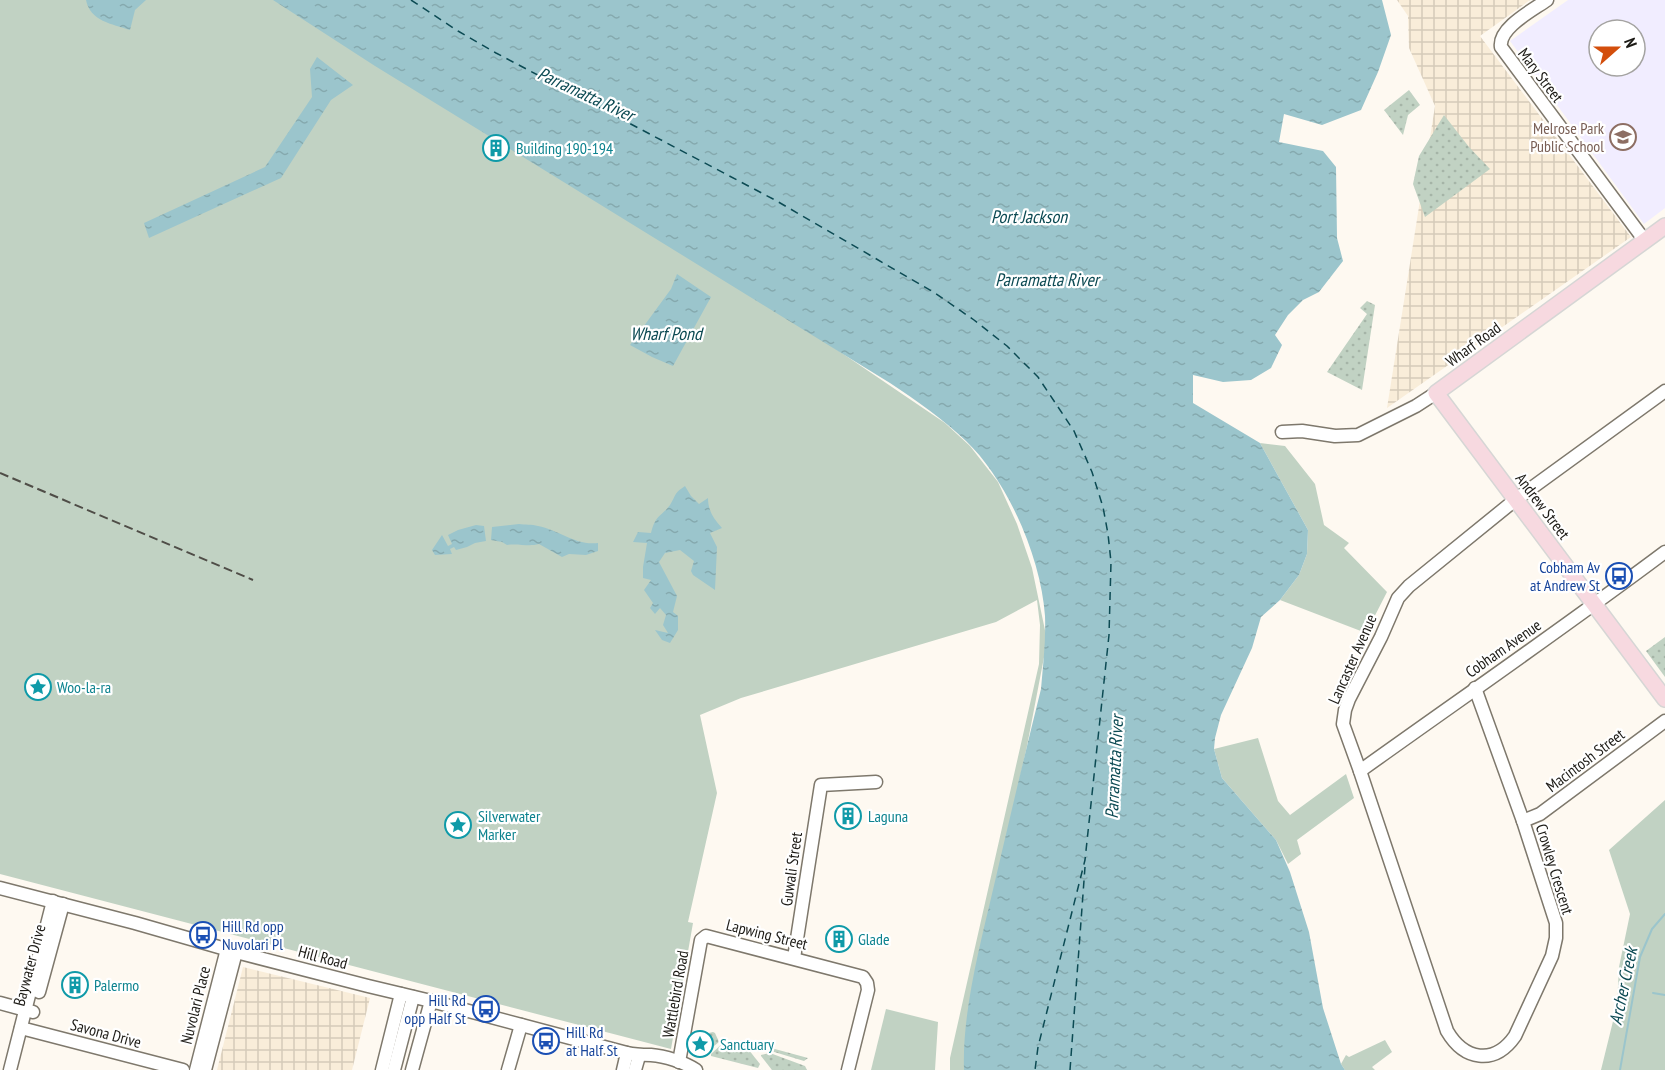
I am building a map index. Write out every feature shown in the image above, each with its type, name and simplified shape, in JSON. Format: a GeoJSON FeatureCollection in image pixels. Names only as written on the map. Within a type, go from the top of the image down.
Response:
{"type":"FeatureCollection","features":[{"type":"Feature","properties":{"kind":"main road","name":"Wharf Road"},"geometry":{"type":"LineString","coordinates":[[1436,393],[1665,226]]}},
{"type":"Feature","properties":{"kind":"main road","name":"Andrew Street"},"geometry":{"type":"LineString","coordinates":[[1436,393],[1665,699]]}},
{"type":"Feature","properties":{"kind":"street","name":"Mary Street"},"geometry":{"type":"LineString","coordinates":[[1548,0],[1505,31],[1500,42],[1501,48],[1645,241]]}},
{"type":"Feature","properties":{"kind":"street","name":"Lancaster Avenue"},"geometry":{"type":"LineString","coordinates":[[1498,1052],[1487,1056],[1475,1055],[1463,1050],[1453,1042],[1447,1031],[1343,724],[1345,710],[1348,699],[1381,637],[1398,598],[1409,586],[1515,500],[1665,391]]}},
{"type":"Feature","properties":{"kind":"street","name":"Wharf Road"},"geometry":{"type":"LineString","coordinates":[[1282,432],[1302,431],[1335,436],[1358,435],[1416,406],[1436,393]]}},
{"type":"Feature","properties":{"kind":"street","name":"Cobham Avenue"},"geometry":{"type":"LineString","coordinates":[[1360,771],[1665,552]]}},
{"type":"Feature","properties":{"kind":"street","name":"Crowley Crescent"},"geometry":{"type":"LineString","coordinates":[[1475,688],[1523,820],[1556,923],[1556,938],[1552,956],[1515,1036],[1508,1046],[1498,1052]]}},
{"type":"Feature","properties":{"kind":"street","name":"Macintosh Street"},"geometry":{"type":"LineString","coordinates":[[1523,820],[1540,814],[1665,721]]}},
{"type":"Feature","properties":{"kind":"street","name":"Guwali Street"},"geometry":{"type":"LineString","coordinates":[[794,958],[821,785],[876,782]]}},
{"type":"Feature","properties":{"kind":"street","name":"Hill Road"},"geometry":{"type":"LineString","coordinates":[[0,888],[633,1054],[652,1055],[678,1066],[689,1065],[696,1070]]}},
{"type":"Feature","properties":{"kind":"street","name":"Baywater Drive"},"geometry":{"type":"LineString","coordinates":[[18,1070],[29,1011],[58,902]]}},
{"type":"Feature","properties":{"kind":"street","name":"Lapwing Street"},"geometry":{"type":"LineString","coordinates":[[708,936],[860,975],[867,983],[868,990],[848,1070]]}},
{"type":"Feature","properties":{"kind":"street","name":"Wattlebird Road"},"geometry":{"type":"LineString","coordinates":[[678,1066],[701,940],[708,936]]}},
{"type":"Feature","properties":{"kind":"street","name":"Nuvolari Place"},"geometry":{"type":"LineString","coordinates":[[196,1070],[231,950]]}},
{"type":"Feature","properties":{"kind":"street","name":"Nuvolari Place"},"geometry":{"type":"LineString","coordinates":[[205,1070],[231,950]]}},
{"type":"Feature","properties":{"kind":"street"},"geometry":{"type":"LineString","coordinates":[[382,1070],[407,995]]}},
{"type":"Feature","properties":{"kind":"street"},"geometry":{"type":"LineString","coordinates":[[394,1070],[407,995]]}},
{"type":"Feature","properties":{"kind":"street"},"geometry":{"type":"LineString","coordinates":[[412,1070],[431,1001]]}},
{"type":"Feature","properties":{"kind":"street"},"geometry":{"type":"LineString","coordinates":[[0,1003],[29,1011]]}},
{"type":"Feature","properties":{"kind":"street"},"geometry":{"type":"LineString","coordinates":[[508,1070],[520,1024]]}},
{"type":"Feature","properties":{"kind":"street","name":"Baywater Drive"},"geometry":{"type":"LineString","coordinates":[[10,1070],[25,1029]]}},
{"type":"Feature","properties":{"kind":"street","name":"Savona Drive"},"geometry":{"type":"LineString","coordinates":[[25,1029],[183,1070]]}},
{"type":"Feature","properties":{"kind":"street"},"geometry":{"type":"LineString","coordinates":[[622,1070],[633,1054]]}},
{"type":"Feature","properties":{"kind":"street"},"geometry":{"type":"LineString","coordinates":[[633,1054],[635,1070]]}},
{"type":"Feature","properties":{"kind":"shaded area"},"geometry":{"type":"Polygon","coordinates":[[[1397,0],[1530,0],[1480,36],[1631,237],[1387,408],[1435,106],[1409,48],[1408,16],[1397,0]]]}},
{"type":"Feature","properties":{"kind":"shaded area","name":"Melrose Park Public School"},"geometry":{"type":"Polygon","coordinates":[[[1568,0],[1665,0],[1665,208],[1644,224],[1510,41],[1568,0]]]}},
{"type":"Feature","properties":{"kind":"shaded area"},"geometry":{"type":"Polygon","coordinates":[[[243,967],[370,998],[352,1070],[217,1070],[243,967]]]}},
{"type":"Feature","properties":{"kind":"green space"},"geometry":{"type":"Polygon","coordinates":[[[0,0],[275,0],[830,345],[945,423],[970,446],[998,482],[1017,524],[1032,568],[1046,635],[1045,652],[1027,746],[969,1011],[966,1070],[950,1070],[950,1058],[1039,664],[1040,625],[1037,600],[996,622],[741,698],[700,715],[717,793],[688,922],[693,923],[671,1049],[0,874],[0,0]]]}},
{"type":"Feature","properties":{"kind":"green space"},"geometry":{"type":"Polygon","coordinates":[[[1409,90],[1420,105],[1408,115],[1403,135],[1384,110],[1409,90]]]}},
{"type":"Feature","properties":{"kind":"green space"},"geometry":{"type":"Polygon","coordinates":[[[1444,115],[1490,169],[1425,217],[1413,184],[1419,156],[1444,115]]]}},
{"type":"Feature","properties":{"kind":"green space"},"geometry":{"type":"Polygon","coordinates":[[[1367,301],[1375,305],[1362,390],[1327,372],[1367,314],[1360,308],[1367,301]]]}},
{"type":"Feature","properties":{"kind":"green space"},"geometry":{"type":"Polygon","coordinates":[[[1260,443],[1285,446],[1315,484],[1324,525],[1349,543],[1344,548],[1387,592],[1366,633],[1280,600],[1299,575],[1307,554],[1308,530],[1260,443]]]}},
{"type":"Feature","properties":{"kind":"green space"},"geometry":{"type":"Polygon","coordinates":[[[1665,637],[1665,677],[1646,651],[1665,637]]]}},
{"type":"Feature","properties":{"kind":"green space"},"geometry":{"type":"Polygon","coordinates":[[[1258,738],[1278,801],[1290,815],[1346,774],[1354,798],[1297,840],[1301,854],[1288,864],[1276,840],[1222,778],[1214,749],[1258,738]]]}},
{"type":"Feature","properties":{"kind":"green space"},"geometry":{"type":"Polygon","coordinates":[[[1665,800],[1665,1070],[1601,1070],[1617,1005],[1619,967],[1630,914],[1609,850],[1665,800]]]}},
{"type":"Feature","properties":{"kind":"green space"},"geometry":{"type":"Polygon","coordinates":[[[886,1009],[938,1022],[935,1070],[871,1070],[886,1009]]]}},
{"type":"Feature","properties":{"kind":"green space"},"geometry":{"type":"Polygon","coordinates":[[[713,1032],[719,1042],[704,1054],[695,1047],[696,1036],[713,1032]]]}},
{"type":"Feature","properties":{"kind":"green space"},"geometry":{"type":"Polygon","coordinates":[[[1385,1040],[1392,1052],[1372,1067],[1375,1070],[1345,1070],[1341,1064],[1346,1055],[1349,1057],[1385,1040]]]}},
{"type":"Feature","properties":{"kind":"green space"},"geometry":{"type":"Polygon","coordinates":[[[724,1042],[744,1044],[760,1064],[758,1068],[711,1056],[724,1042]]]}},
{"type":"Feature","properties":{"kind":"green space"},"geometry":{"type":"Polygon","coordinates":[[[749,1042],[808,1058],[804,1061],[771,1051],[756,1052],[749,1042]]]}},
{"type":"Feature","properties":{"kind":"green space"},"geometry":{"type":"Polygon","coordinates":[[[770,1053],[805,1066],[807,1070],[772,1070],[761,1056],[770,1053]]]}},
{"type":"Feature","properties":{"kind":"water"},"geometry":{"type":"Polygon","coordinates":[[[86,0],[146,0],[135,10],[130,30],[97,17],[88,7],[86,0]]]}},
{"type":"Feature","properties":{"kind":"water","name":"Port Jackson"},"geometry":{"type":"Polygon","coordinates":[[[273,0],[1382,0],[1391,35],[1361,110],[1322,125],[1284,114],[1279,142],[1323,151],[1336,167],[1337,238],[1343,261],[1319,292],[1303,300],[1288,315],[1275,335],[1282,345],[1271,368],[1251,380],[1223,382],[1193,375],[1193,403],[1260,443],[1308,530],[1307,554],[1299,575],[1280,600],[1261,617],[1252,648],[1221,715],[1214,749],[1222,778],[1276,840],[1290,872],[1309,932],[1323,1008],[1345,1070],[964,1070],[966,1027],[972,982],[1041,689],[1045,644],[1045,616],[1037,570],[1020,522],[996,477],[957,433],[930,410],[890,383],[375,66],[273,0]]]}},
{"type":"Feature","properties":{"kind":"water"},"geometry":{"type":"Polygon","coordinates":[[[317,57],[353,85],[331,100],[281,178],[149,238],[144,223],[265,167],[312,97],[310,69],[317,57]]]}},
{"type":"Feature","properties":{"kind":"water","name":"Wharf Pond"},"geometry":{"type":"Polygon","coordinates":[[[677,274],[711,297],[673,366],[630,345],[671,289],[677,274]]]}},
{"type":"Feature","properties":{"kind":"water"},"geometry":{"type":"Polygon","coordinates":[[[685,486],[699,504],[708,498],[712,514],[722,528],[710,533],[717,547],[715,590],[693,575],[691,571],[694,561],[680,550],[665,553],[659,562],[677,596],[673,612],[678,616],[678,630],[670,643],[662,640],[655,630],[668,633],[663,625],[666,615],[660,608],[655,614],[650,608],[653,603],[644,590],[651,580],[643,578],[647,543],[633,542],[638,532],[651,533],[657,519],[685,486]]]}},
{"type":"Feature","properties":{"kind":"water"},"geometry":{"type":"Polygon","coordinates":[[[519,524],[546,528],[582,542],[598,543],[598,551],[586,555],[569,554],[562,557],[539,544],[507,545],[491,540],[492,527],[519,524]]]}},
{"type":"Feature","properties":{"kind":"water"},"geometry":{"type":"Polygon","coordinates":[[[476,525],[484,526],[486,541],[456,550],[454,547],[450,549],[452,554],[435,555],[432,550],[442,535],[448,546],[452,544],[448,535],[476,525]]]}},
{"type":"Feature","properties":{"kind":"waterway","name":"Archer Creek"},"geometry":{"type":"LineString","coordinates":[[1620,1070],[1640,957],[1652,929],[1665,914]]}},
{"type":"Feature","properties":{"kind":"waterway"},"geometry":{"type":"LineString","coordinates":[[1653,993],[1665,995]]}},
{"type":"Feature","properties":{"kind":"ferry route"},"geometry":{"type":"LineString","coordinates":[[411,0],[496,53],[775,200],[935,293],[1007,346],[1038,377],[1074,431],[1092,472],[1103,507],[1108,534],[1111,562],[1109,635],[1085,860],[1038,1047],[1035,1070]]}},
{"type":"Feature","properties":{"kind":"ferry route"},"geometry":{"type":"LineString","coordinates":[[1070,1070],[1085,867]]}},
{"type":"Feature","properties":{"kind":"railway"},"geometry":{"type":"LineString","coordinates":[[0,473],[253,580]]}},
{"type":"Feature","properties":{"kind":"place","name":"Melrose Park Public School"},"geometry":{"type":"Point","coordinates":[1623,137]}},
{"type":"Feature","properties":{"kind":"place","name":"Building 190-194"},"geometry":{"type":"Point","coordinates":[496,148]}},
{"type":"Feature","properties":{"kind":"place","name":"Cobham Av at Andrew St"},"geometry":{"type":"Point","coordinates":[1619,576]}},
{"type":"Feature","properties":{"kind":"place","name":"Woo-la-ra"},"geometry":{"type":"Point","coordinates":[38,687]}},
{"type":"Feature","properties":{"kind":"place","name":"Laguna"},"geometry":{"type":"Point","coordinates":[848,816]}},
{"type":"Feature","properties":{"kind":"place","name":"Silverwater Marker"},"geometry":{"type":"Point","coordinates":[458,825]}},
{"type":"Feature","properties":{"kind":"place","name":"Hill Rd opp Nuvolari Pl"},"geometry":{"type":"Point","coordinates":[203,935]}},
{"type":"Feature","properties":{"kind":"place","name":"Glade"},"geometry":{"type":"Point","coordinates":[839,939]}},
{"type":"Feature","properties":{"kind":"place","name":"Palermo"},"geometry":{"type":"Point","coordinates":[75,985]}},
{"type":"Feature","properties":{"kind":"place","name":"Hill Rd opp Half St"},"geometry":{"type":"Point","coordinates":[486,1009]}},
{"type":"Feature","properties":{"kind":"place","name":"Hill Rd at Half St"},"geometry":{"type":"Point","coordinates":[546,1041]}},
{"type":"Feature","properties":{"kind":"place","name":"Sanctuary"},"geometry":{"type":"Point","coordinates":[700,1044]}},
{"type":"Feature","properties":{"kind":"water label","name":"Parramatta River"},"geometry":{"type":"Point","coordinates":[586,94]}},
{"type":"Feature","properties":{"kind":"water label","name":"Parramatta River"},"geometry":{"type":"Point","coordinates":[1047,279]}},
{"type":"Feature","properties":{"kind":"water label","name":"Parramatta River"},"geometry":{"type":"Point","coordinates":[1114,767]}}]}
